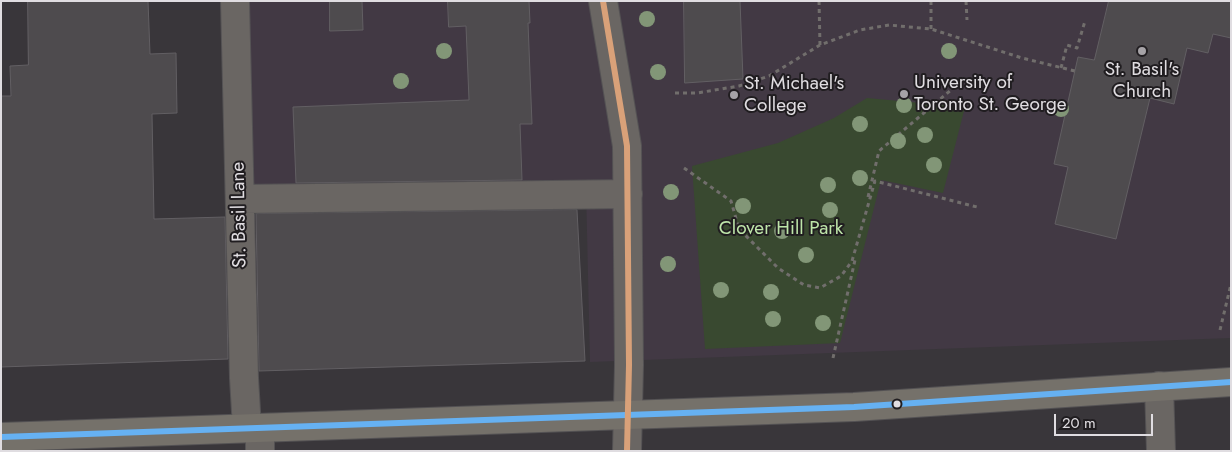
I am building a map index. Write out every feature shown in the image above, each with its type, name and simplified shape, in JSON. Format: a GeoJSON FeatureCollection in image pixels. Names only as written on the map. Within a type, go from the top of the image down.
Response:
{"type":"FeatureCollection","features":[{"type":"Feature","properties":{"kind":"main road"},"geometry":{"type":"LineString","coordinates":[[1,437],[256,436],[627,415],[854,407],[1231,382]]}},
{"type":"Feature","properties":{"kind":"street","name":"St. Basil Lane"},"geometry":{"type":"LineString","coordinates":[[235,1],[244,378],[256,436]]}},
{"type":"Feature","properties":{"kind":"street"},"geometry":{"type":"LineString","coordinates":[[603,1],[627,146],[627,451]]}},
{"type":"Feature","properties":{"kind":"street"},"geometry":{"type":"LineString","coordinates":[[240,199],[628,194]]}},
{"type":"Feature","properties":{"kind":"street"},"geometry":{"type":"LineString","coordinates":[[1159,386],[1161,451]]}},
{"type":"Feature","properties":{"kind":"path"},"geometry":{"type":"LineString","coordinates":[[819,1],[820,45]]}},
{"type":"Feature","properties":{"kind":"path"},"geometry":{"type":"LineString","coordinates":[[931,1],[931,29]]}},
{"type":"Feature","properties":{"kind":"path"},"geometry":{"type":"LineString","coordinates":[[966,1],[967,20]]}},
{"type":"Feature","properties":{"kind":"path"},"geometry":{"type":"LineString","coordinates":[[1061,68],[1067,45],[1077,48],[1084,21]]}},
{"type":"Feature","properties":{"kind":"path"},"geometry":{"type":"LineString","coordinates":[[675,94],[697,94],[739,86],[769,76],[820,45],[860,30],[889,25],[931,29],[1022,58],[1075,71]]}},
{"type":"Feature","properties":{"kind":"path"},"geometry":{"type":"LineString","coordinates":[[833,358],[879,151],[958,84]]}},
{"type":"Feature","properties":{"kind":"path"},"geometry":{"type":"LineString","coordinates":[[684,168],[731,202],[739,229],[778,268],[804,284],[820,288],[841,276],[852,261],[875,181],[977,207]]}},
{"type":"Feature","properties":{"kind":"path"},"geometry":{"type":"LineString","coordinates":[[1220,330],[1231,284]]}},
{"type":"Feature","properties":{"kind":"shaded area","name":"University of Toronto St. George"},"geometry":{"type":"Polygon","coordinates":[[[235,1],[1231,1],[1231,338],[590,362],[586,189],[240,199],[235,1]]]}},
{"type":"Feature","properties":{"kind":"green space","name":"Clover Hill Park"},"geometry":{"type":"Polygon","coordinates":[[[867,98],[965,107],[943,193],[881,180],[840,343],[705,349],[692,166],[778,143],[834,118],[867,98]]]}},
{"type":"Feature","properties":{"kind":"building"},"geometry":{"type":"Polygon","coordinates":[[[28,1],[148,1],[150,54],[176,53],[177,113],[152,114],[154,219],[225,217],[228,359],[1,367],[1,96],[11,96],[10,66],[28,65],[28,1]]]}},
{"type":"Feature","properties":{"kind":"building"},"geometry":{"type":"Polygon","coordinates":[[[330,1],[362,1],[363,30],[330,31],[330,1]]]}},
{"type":"Feature","properties":{"kind":"building"},"geometry":{"type":"Polygon","coordinates":[[[448,1],[529,1],[530,23],[528,23],[532,124],[520,124],[522,180],[296,183],[293,107],[469,100],[466,26],[449,27],[448,1]]]}},
{"type":"Feature","properties":{"kind":"building"},"geometry":{"type":"Polygon","coordinates":[[[684,1],[740,1],[743,79],[685,83],[684,1]]]}},
{"type":"Feature","properties":{"kind":"building"},"geometry":{"type":"Polygon","coordinates":[[[1109,1],[1231,1],[1231,38],[1213,34],[1208,53],[1187,48],[1174,104],[1150,98],[1116,239],[1055,224],[1068,167],[1054,164],[1078,57],[1094,60],[1109,1]]]}},
{"type":"Feature","properties":{"kind":"building"},"geometry":{"type":"Polygon","coordinates":[[[577,210],[585,361],[259,371],[256,214],[577,210]]]}},
{"type":"Feature","properties":{"kind":"transit line"},"geometry":{"type":"LineString","coordinates":[[603,1],[627,146],[629,365],[627,451]]}},
{"type":"Feature","properties":{"kind":"transit line"},"geometry":{"type":"LineString","coordinates":[[1,437],[854,407],[1231,382]]}},
{"type":"Feature","properties":{"kind":"place","name":"St. Basil's Church"},"geometry":{"type":"Point","coordinates":[1142,51]}},
{"type":"Feature","properties":{"kind":"place","name":"University of Toronto St. George"},"geometry":{"type":"Point","coordinates":[904,94]}},
{"type":"Feature","properties":{"kind":"place","name":"St. Michael's College"},"geometry":{"type":"Point","coordinates":[734,95]}}]}
